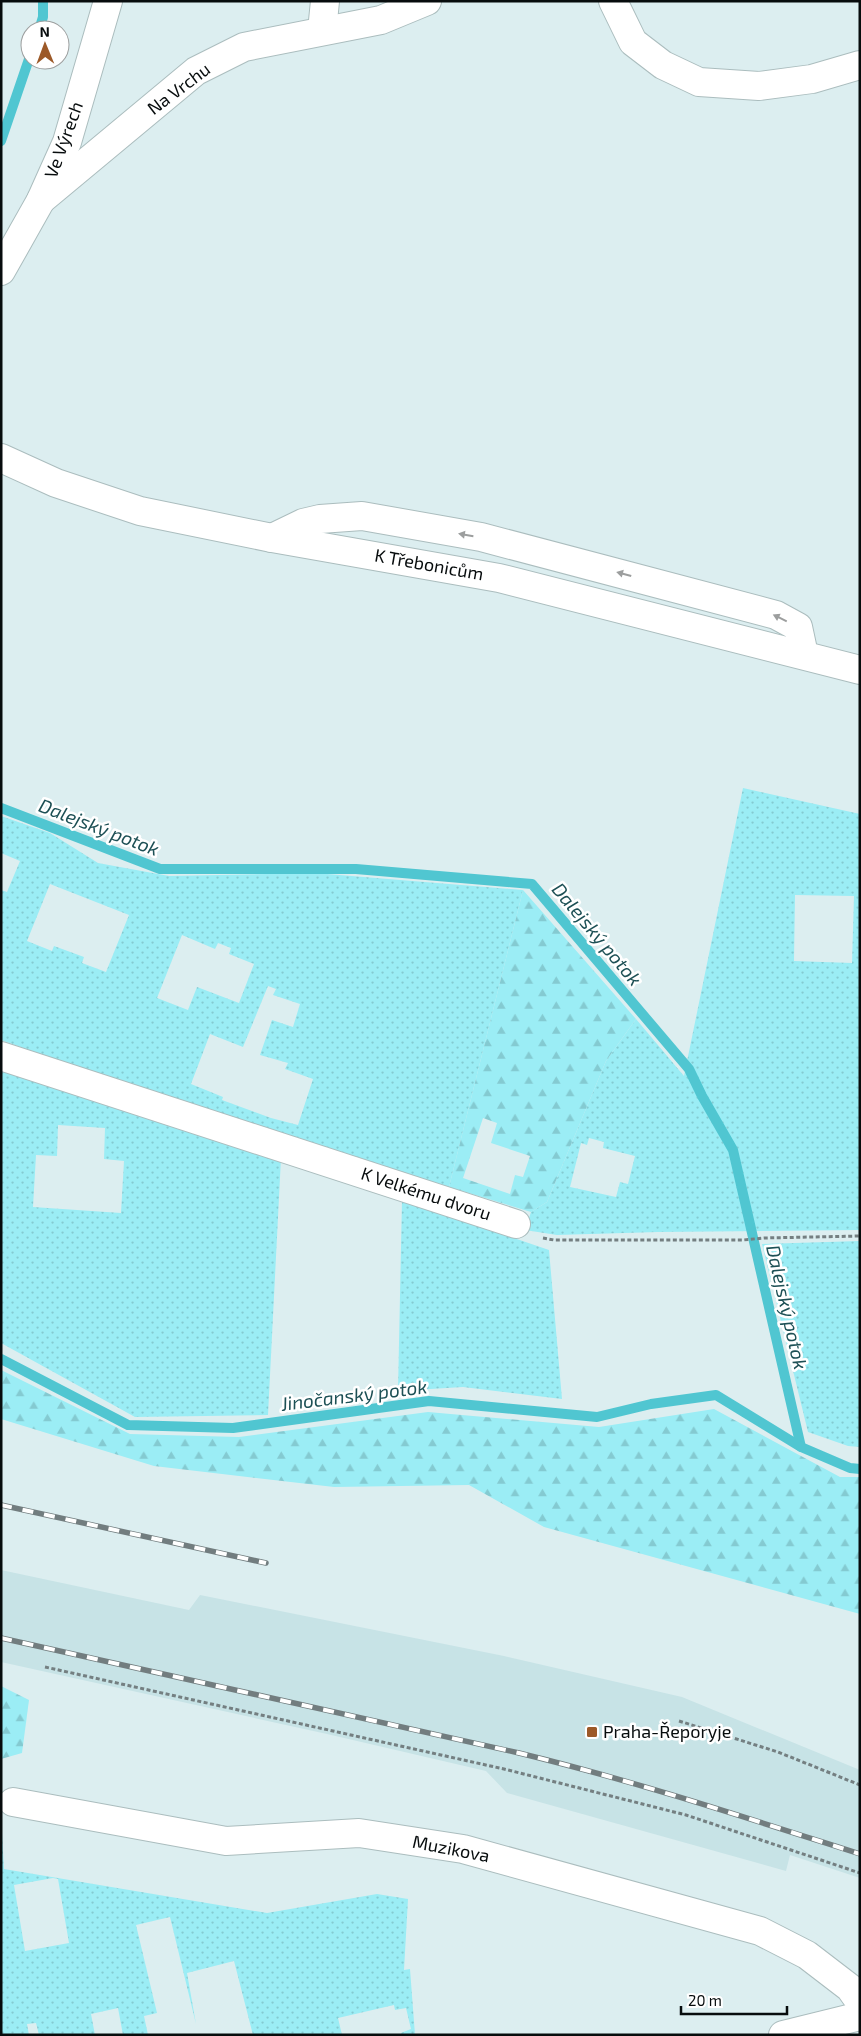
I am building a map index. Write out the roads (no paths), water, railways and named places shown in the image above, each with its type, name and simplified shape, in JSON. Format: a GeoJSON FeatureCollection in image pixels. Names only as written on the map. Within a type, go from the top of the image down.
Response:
{"type":"FeatureCollection","features":[{"type":"Feature","properties":{"kind":"street","name":"Ve Výrech"},"geometry":{"type":"LineString","coordinates":[[1,271],[41,200],[67,142],[108,1]]}},
{"type":"Feature","properties":{"kind":"street"},"geometry":{"type":"LineString","coordinates":[[322,31],[325,1]]}},
{"type":"Feature","properties":{"kind":"street","name":"Na Vrchu"},"geometry":{"type":"LineString","coordinates":[[41,200],[196,71],[244,47],[381,20],[426,1]]}},
{"type":"Feature","properties":{"kind":"street"},"geometry":{"type":"LineString","coordinates":[[613,1],[633,42],[663,65],[699,82],[759,86],[812,79],[860,66]]}},
{"type":"Feature","properties":{"kind":"street","name":"K Třebonicům"},"geometry":{"type":"LineString","coordinates":[[1,458],[56,483],[140,511],[272,538],[499,578],[860,670]]}},
{"type":"Feature","properties":{"kind":"street"},"geometry":{"type":"LineString","coordinates":[[272,538],[303,523],[362,516],[481,537],[776,615],[798,627],[804,655]]}},
{"type":"Feature","properties":{"kind":"street","name":"K Velkému dvoru"},"geometry":{"type":"LineString","coordinates":[[1,1056],[516,1224]]}},
{"type":"Feature","properties":{"kind":"street","name":"Muzikova"},"geometry":{"type":"LineString","coordinates":[[13,1802],[226,1841],[359,1833],[463,1849],[760,1932],[807,1955],[850,1988],[860,2002]]}},
{"type":"Feature","properties":{"kind":"street"},"geometry":{"type":"LineString","coordinates":[[783,2035],[860,2016]]}},
{"type":"Feature","properties":{"kind":"waterway","name":"Dalejský potok"},"geometry":{"type":"LineString","coordinates":[[42,20],[43,1]]}},
{"type":"Feature","properties":{"kind":"waterway","name":"Dalejský potok"},"geometry":{"type":"LineString","coordinates":[[1,141],[25,70]]}},
{"type":"Feature","properties":{"kind":"waterway","name":"Dalejský potok"},"geometry":{"type":"LineString","coordinates":[[1,808],[160,869],[356,869],[532,884],[689,1069],[733,1150],[801,1447],[850,1468],[860,1469]]}},
{"type":"Feature","properties":{"kind":"waterway","name":"Jinočanský potok"},"geometry":{"type":"LineString","coordinates":[[1,1359],[128,1425],[233,1428],[429,1401],[597,1417],[651,1404],[716,1395],[801,1447]]}},
{"type":"Feature","properties":{"kind":"railway"},"geometry":{"type":"LineString","coordinates":[[1,1505],[266,1563]]}},
{"type":"Feature","properties":{"kind":"railway"},"geometry":{"type":"LineString","coordinates":[[1,1638],[519,1753],[648,1788],[860,1854]]}},
{"type":"Feature","properties":{"kind":"place","name":"Praha-Řeporyje"},"geometry":{"type":"Point","coordinates":[592,1732]}}]}
